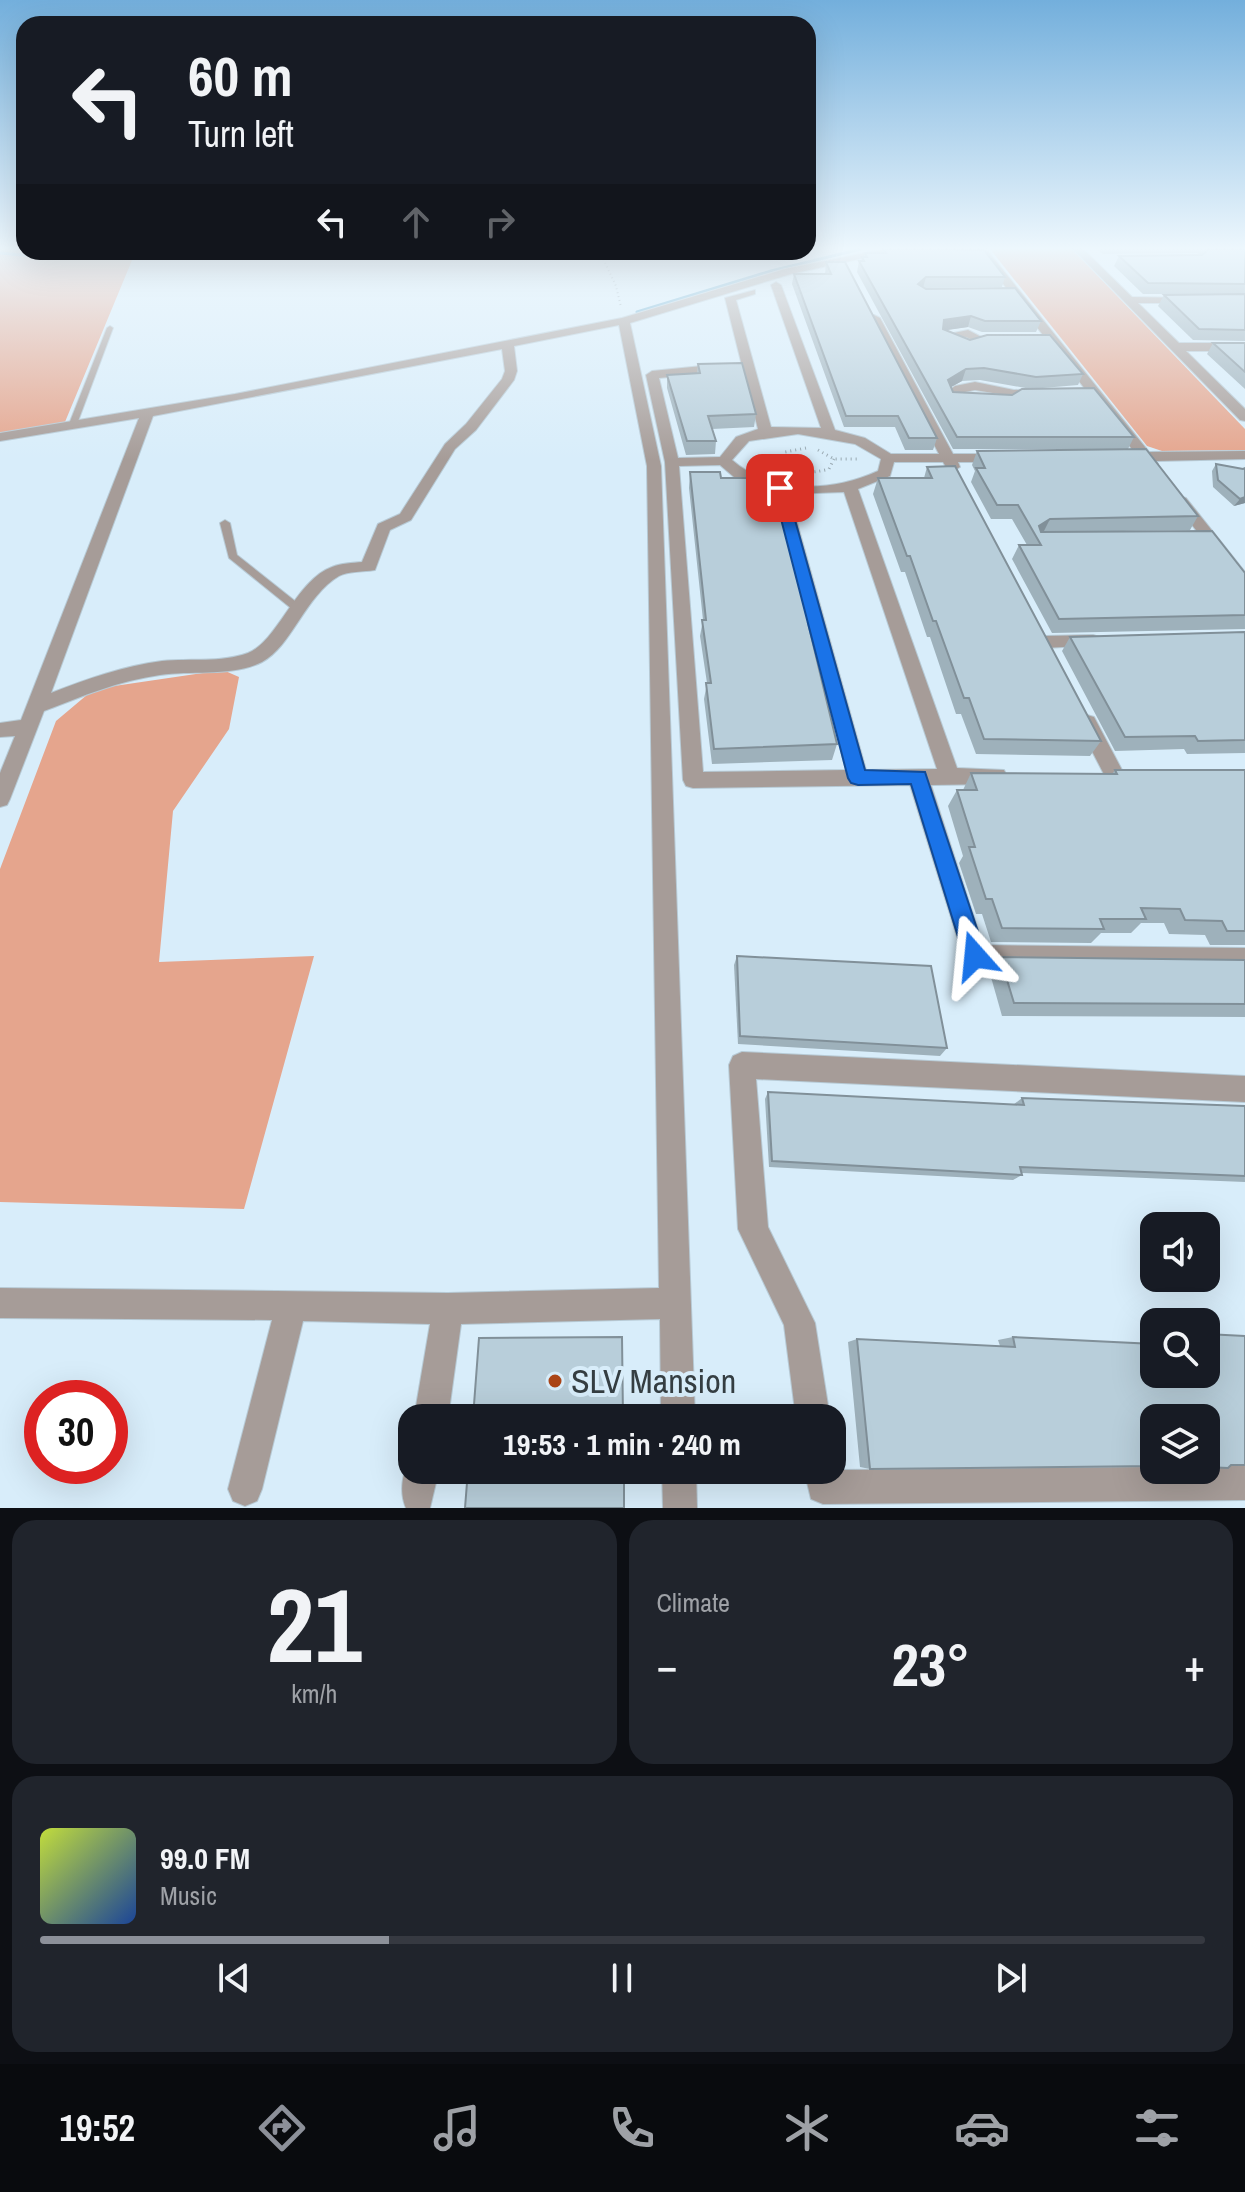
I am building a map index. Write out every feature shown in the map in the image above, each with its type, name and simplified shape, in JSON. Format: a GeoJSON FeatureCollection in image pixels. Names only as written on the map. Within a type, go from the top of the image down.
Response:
{"type":"FeatureCollection","features":[{"type":"Feature","properties":{"kind":"street"},"geometry":{"type":"LineString","coordinates":[[0,437],[508,345],[629,319]]}},
{"type":"Feature","properties":{"kind":"street"},"geometry":{"type":"LineString","coordinates":[[736,319],[765,432]]}},
{"type":"Feature","properties":{"kind":"street"},"geometry":{"type":"LineString","coordinates":[[788,319],[829,432]]}},
{"type":"Feature","properties":{"kind":"street"},"geometry":{"type":"LineString","coordinates":[[875,319],[963,487]]}},
{"type":"Feature","properties":{"kind":"street"},"geometry":{"type":"LineString","coordinates":[[1032,319],[1087,392],[1169,486],[1202,538],[1245,583]]}},
{"type":"Feature","properties":{"kind":"street"},"geometry":{"type":"LineString","coordinates":[[1148,319],[1238,402],[1245,417]]}},
{"type":"Feature","properties":{"kind":"street"},"geometry":{"type":"LineString","coordinates":[[624,321],[654,466],[678,1404]]}},
{"type":"Feature","properties":{"kind":"street"},"geometry":{"type":"LineString","coordinates":[[979,339],[994,339]]}},
{"type":"Feature","properties":{"kind":"street"},"geometry":{"type":"LineString","coordinates":[[38,706],[105,679],[161,668],[228,664],[256,657],[276,641],[296,607],[335,571],[369,566],[383,527],[406,517],[450,447],[480,417],[486,405],[508,380],[511,371],[508,345]]}},
{"type":"Feature","properties":{"kind":"street"},"geometry":{"type":"LineString","coordinates":[[1176,347],[1245,347]]}},
{"type":"Feature","properties":{"kind":"street"},"geometry":{"type":"LineString","coordinates":[[749,365],[652,375],[672,462],[693,780],[1010,776]]}},
{"type":"Feature","properties":{"kind":"street"},"geometry":{"type":"LineString","coordinates":[[1013,394],[1053,393]]}},
{"type":"Feature","properties":{"kind":"street"},"geometry":{"type":"LineString","coordinates":[[0,799],[38,706],[112,498],[140,438],[147,412]]}},
{"type":"Feature","properties":{"kind":"street"},"geometry":{"type":"LineString","coordinates":[[724,461],[733,446],[744,438],[765,432],[829,432],[869,444],[888,458],[1009,458]]}},
{"type":"Feature","properties":{"kind":"street"},"geometry":{"type":"LineString","coordinates":[[1116,457],[1245,455]]}},
{"type":"Feature","properties":{"kind":"street"},"geometry":{"type":"LineString","coordinates":[[724,461],[734,473],[780,488],[850,488],[885,473],[888,458]]}},
{"type":"Feature","properties":{"kind":"street"},"geometry":{"type":"LineString","coordinates":[[672,462],[724,461]]}},
{"type":"Feature","properties":{"kind":"street"},"geometry":{"type":"LineString","coordinates":[[780,488],[858,778]]}},
{"type":"Feature","properties":{"kind":"street"},"geometry":{"type":"LineString","coordinates":[[850,488],[950,777]]}},
{"type":"Feature","properties":{"kind":"street"},"geometry":{"type":"LineString","coordinates":[[1045,642],[1106,640]]}},
{"type":"Feature","properties":{"kind":"street"},"geometry":{"type":"LineString","coordinates":[[1080,709],[1123,775],[1085,776]]}},
{"type":"Feature","properties":{"kind":"street"},"geometry":{"type":"LineString","coordinates":[[0,730],[29,727]]}},
{"type":"Feature","properties":{"kind":"street"},"geometry":{"type":"LineString","coordinates":[[918,777],[975,956],[1245,959]]}},
{"type":"Feature","properties":{"kind":"street"},"geometry":{"type":"LineString","coordinates":[[811,1404],[799,1323],[753,1229],[742,1065],[1245,1089]]}},
{"type":"Feature","properties":{"kind":"street"},"geometry":{"type":"LineString","coordinates":[[0,1303],[448,1309],[676,1303]]}},
{"type":"Feature","properties":{"kind":"street"},"geometry":{"type":"LineString","coordinates":[[245,1489],[291,1305]]}},
{"type":"Feature","properties":{"kind":"street"},"geometry":{"type":"LineString","coordinates":[[433,1404],[448,1309]]}},
{"type":"Feature","properties":{"kind":"street"},"geometry":{"type":"LineString","coordinates":[[823,1484],[823,1487],[1245,1483]]}},
{"type":"Feature","properties":{"kind":"street"},"geometry":{"type":"LineString","coordinates":[[679,1484],[680,1508]]}},
{"type":"Feature","properties":{"kind":"lane"},"geometry":{"type":"LineString","coordinates":[[73,424],[110,328]]}},
{"type":"Feature","properties":{"kind":"lane"},"geometry":{"type":"LineString","coordinates":[[225,523],[232,556],[296,607]]}},
{"type":"Feature","properties":{"kind":"path"},"geometry":{"type":"LineString","coordinates":[[802,448],[822,451],[834,459],[829,469],[811,473],[789,469],[779,460],[785,452],[802,448]]}},
{"type":"Feature","properties":{"kind":"shaded area"},"geometry":{"type":"Polygon","coordinates":[[[0,319],[108,319],[65,422],[0,433],[0,319]]]}},
{"type":"Feature","properties":{"kind":"shaded area"},"geometry":{"type":"Polygon","coordinates":[[[1046,319],[1140,319],[1245,429],[1245,450],[1162,451],[1147,446],[1046,319]]]}},
{"type":"Feature","properties":{"kind":"shaded area"},"geometry":{"type":"Polygon","coordinates":[[[223,670],[239,677],[229,729],[173,811],[159,962],[314,956],[244,1209],[0,1202],[0,869],[56,721],[94,689],[223,670]]]}},
{"type":"Feature","properties":{"kind":"building"},"geometry":{"type":"Polygon","coordinates":[[[811,319],[875,319],[937,438],[909,438],[898,416],[846,416],[811,319]]]}},
{"type":"Feature","properties":{"kind":"building"},"geometry":{"type":"Polygon","coordinates":[[[892,319],[948,319],[944,320],[943,329],[970,340],[987,335],[1050,335],[1083,374],[1036,377],[984,368],[966,369],[948,380],[953,392],[1012,395],[1022,389],[1094,388],[1134,437],[957,437],[892,319]]]}},
{"type":"Feature","properties":{"kind":"building"},"geometry":{"type":"Polygon","coordinates":[[[980,319],[1041,321],[985,321],[980,319]]]}},
{"type":"Feature","properties":{"kind":"building"},"geometry":{"type":"Polygon","coordinates":[[[1189,319],[1245,319],[1245,330],[1199,329],[1189,319]]]}},
{"type":"Feature","properties":{"kind":"building"},"geometry":{"type":"Polygon","coordinates":[[[1213,343],[1245,343],[1245,372],[1213,343]]]}},
{"type":"Feature","properties":{"kind":"building"},"geometry":{"type":"Polygon","coordinates":[[[742,363],[756,414],[708,416],[716,441],[687,441],[667,375],[700,373],[698,364],[742,363]]]}},
{"type":"Feature","properties":{"kind":"building"},"geometry":{"type":"Polygon","coordinates":[[[1146,449],[1198,516],[1050,519],[1039,526],[1041,532],[1212,531],[1245,573],[1245,615],[1059,619],[1019,545],[1041,545],[1018,505],[997,505],[976,468],[985,468],[977,451],[1146,449]]]}},
{"type":"Feature","properties":{"kind":"building"},"geometry":{"type":"Polygon","coordinates":[[[1216,464],[1245,468],[1245,497],[1240,499],[1218,480],[1216,464]]]}},
{"type":"Feature","properties":{"kind":"building"},"geometry":{"type":"Polygon","coordinates":[[[955,466],[1101,741],[984,739],[969,698],[964,698],[878,478],[932,478],[927,467],[955,466]]]}},
{"type":"Feature","properties":{"kind":"building"},"geometry":{"type":"Polygon","coordinates":[[[690,472],[720,472],[721,478],[774,478],[812,623],[808,623],[837,744],[714,749],[706,683],[711,683],[702,620],[706,620],[690,472]]]}},
{"type":"Feature","properties":{"kind":"building"},"geometry":{"type":"Polygon","coordinates":[[[1245,632],[1245,740],[1198,741],[1195,736],[1125,737],[1070,637],[1245,632]]]}},
{"type":"Feature","properties":{"kind":"building"},"geometry":{"type":"Polygon","coordinates":[[[1115,770],[1245,770],[1245,931],[1227,931],[1222,921],[1185,920],[1180,909],[1141,908],[1146,919],[1100,919],[1104,929],[1002,928],[992,899],[986,899],[969,847],[975,847],[957,790],[977,790],[971,773],[1117,774],[1115,770]]]}},
{"type":"Feature","properties":{"kind":"building"},"geometry":{"type":"Polygon","coordinates":[[[737,956],[931,966],[947,1048],[740,1036],[737,956]]]}},
{"type":"Feature","properties":{"kind":"building"},"geometry":{"type":"Polygon","coordinates":[[[1000,957],[1245,960],[1245,1004],[1014,1003],[1000,957]]]}},
{"type":"Feature","properties":{"kind":"building"},"geometry":{"type":"Polygon","coordinates":[[[768,1092],[1024,1105],[1022,1098],[1245,1106],[1245,1176],[1020,1167],[1022,1175],[772,1161],[768,1092]]]}},
{"type":"Feature","properties":{"kind":"building"},"geometry":{"type":"Polygon","coordinates":[[[1220,1335],[1245,1336],[1245,1465],[1220,1468],[1220,1404],[1140,1404],[1140,1466],[870,1469],[857,1339],[1015,1347],[1013,1337],[1140,1343],[1140,1388],[1220,1388],[1220,1335]]]}},
{"type":"Feature","properties":{"kind":"building","name":"SLV Mansion"},"geometry":{"type":"Polygon","coordinates":[[[622,1337],[623,1404],[474,1404],[479,1338],[622,1337]]]}},
{"type":"Feature","properties":{"kind":"building","name":"SLV Mansion"},"geometry":{"type":"Polygon","coordinates":[[[467,1484],[624,1484],[624,1508],[465,1508],[467,1484]]]}},
{"type":"Feature","properties":{"kind":"place","name":"SLV Mansion"},"geometry":{"type":"Point","coordinates":[555,1381]}},
{"type":"Feature","properties":{"kind":"route"},"geometry":{"type":"LineString","coordinates":[[780,488],[858,778],[918,777],[975,956]]}}]}
